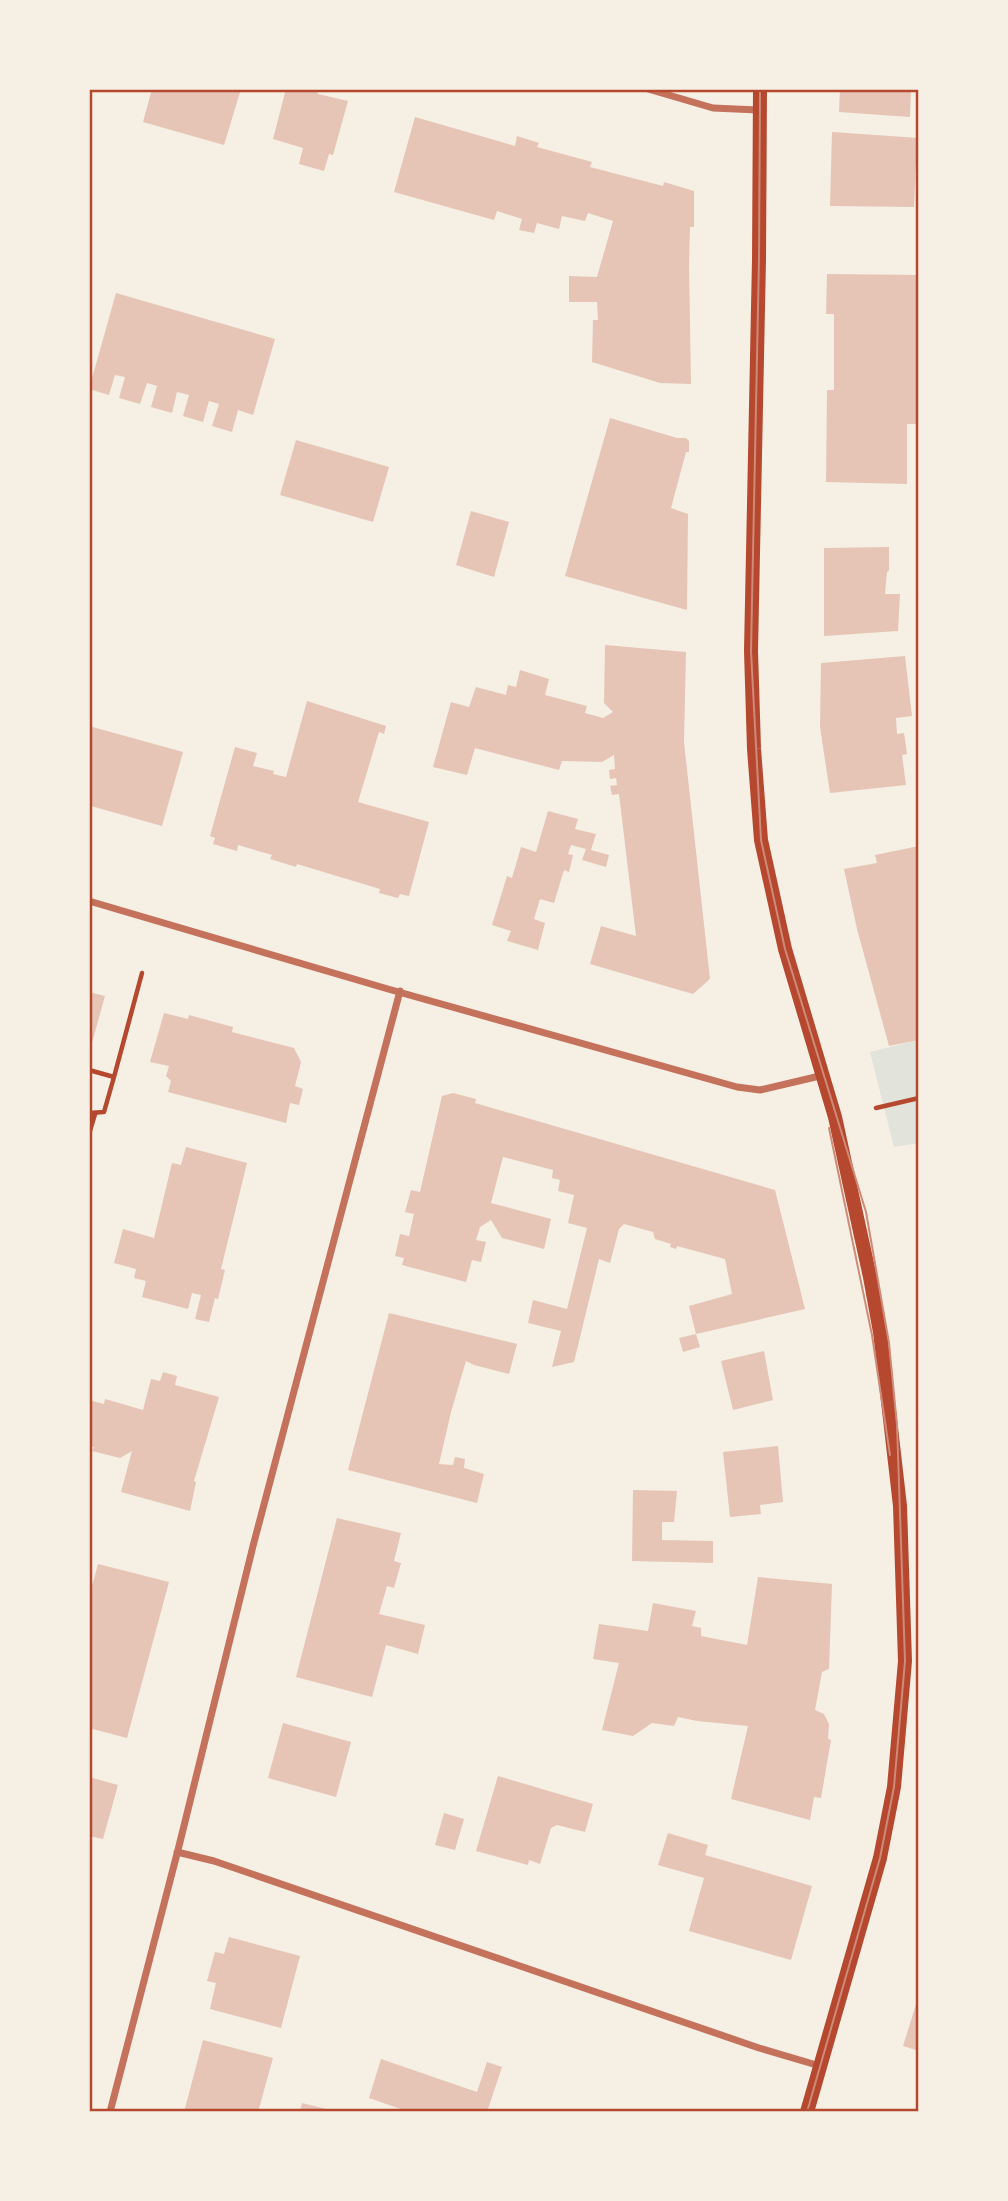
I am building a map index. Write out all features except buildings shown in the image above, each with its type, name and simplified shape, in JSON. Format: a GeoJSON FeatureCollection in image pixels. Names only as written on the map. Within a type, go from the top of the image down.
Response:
{"type":"FeatureCollection","features":[{"type":"Feature","properties":{"kind":"main road"},"geometry":{"type":"LineString","coordinates":[[760,89],[751,651],[754,749],[761,840],[785,949],[824,1075],[857,1215],[880,1332],[900,1506],[905,1661],[894,1787],[880,1858],[807,2112]]}},
{"type":"Feature","properties":{"kind":"street"},"geometry":{"type":"LineString","coordinates":[[648,89],[713,108],[758,110]]}},
{"type":"Feature","properties":{"kind":"street"},"geometry":{"type":"LineString","coordinates":[[89,901],[737,1087],[760,1090],[824,1075]]}},
{"type":"Feature","properties":{"kind":"street"},"geometry":{"type":"LineString","coordinates":[[110,2112],[253,1546],[400,992]]}},
{"type":"Feature","properties":{"kind":"street"},"geometry":{"type":"LineString","coordinates":[[177,1852],[214,1861],[820,2067]]}},
{"type":"Feature","properties":{"kind":"path"},"geometry":{"type":"LineString","coordinates":[[89,1134],[92,1114],[104,1112],[142,973]]}},
{"type":"Feature","properties":{"kind":"path"},"geometry":{"type":"LineString","coordinates":[[89,1070],[114,1077]]}},
{"type":"Feature","properties":{"kind":"path"},"geometry":{"type":"LineString","coordinates":[[876,1108],[919,1098]]}},
{"type":"Feature","properties":{"kind":"shaded area"},"geometry":{"type":"Polygon","coordinates":[[[919,1040],[919,1143],[894,1147],[870,1052],[919,1040]]]}},
{"type":"Feature","properties":{"kind":"tram line"},"geometry":{"type":"LineString","coordinates":[[760,89],[751,651],[761,840],[785,949],[866,1212],[889,1343],[897,1425],[905,1661],[894,1787],[880,1858],[807,2112]]}},
{"type":"Feature","properties":{"kind":"tram line"},"geometry":{"type":"LineString","coordinates":[[829,1128],[872,1335],[890,1455]]}}]}
